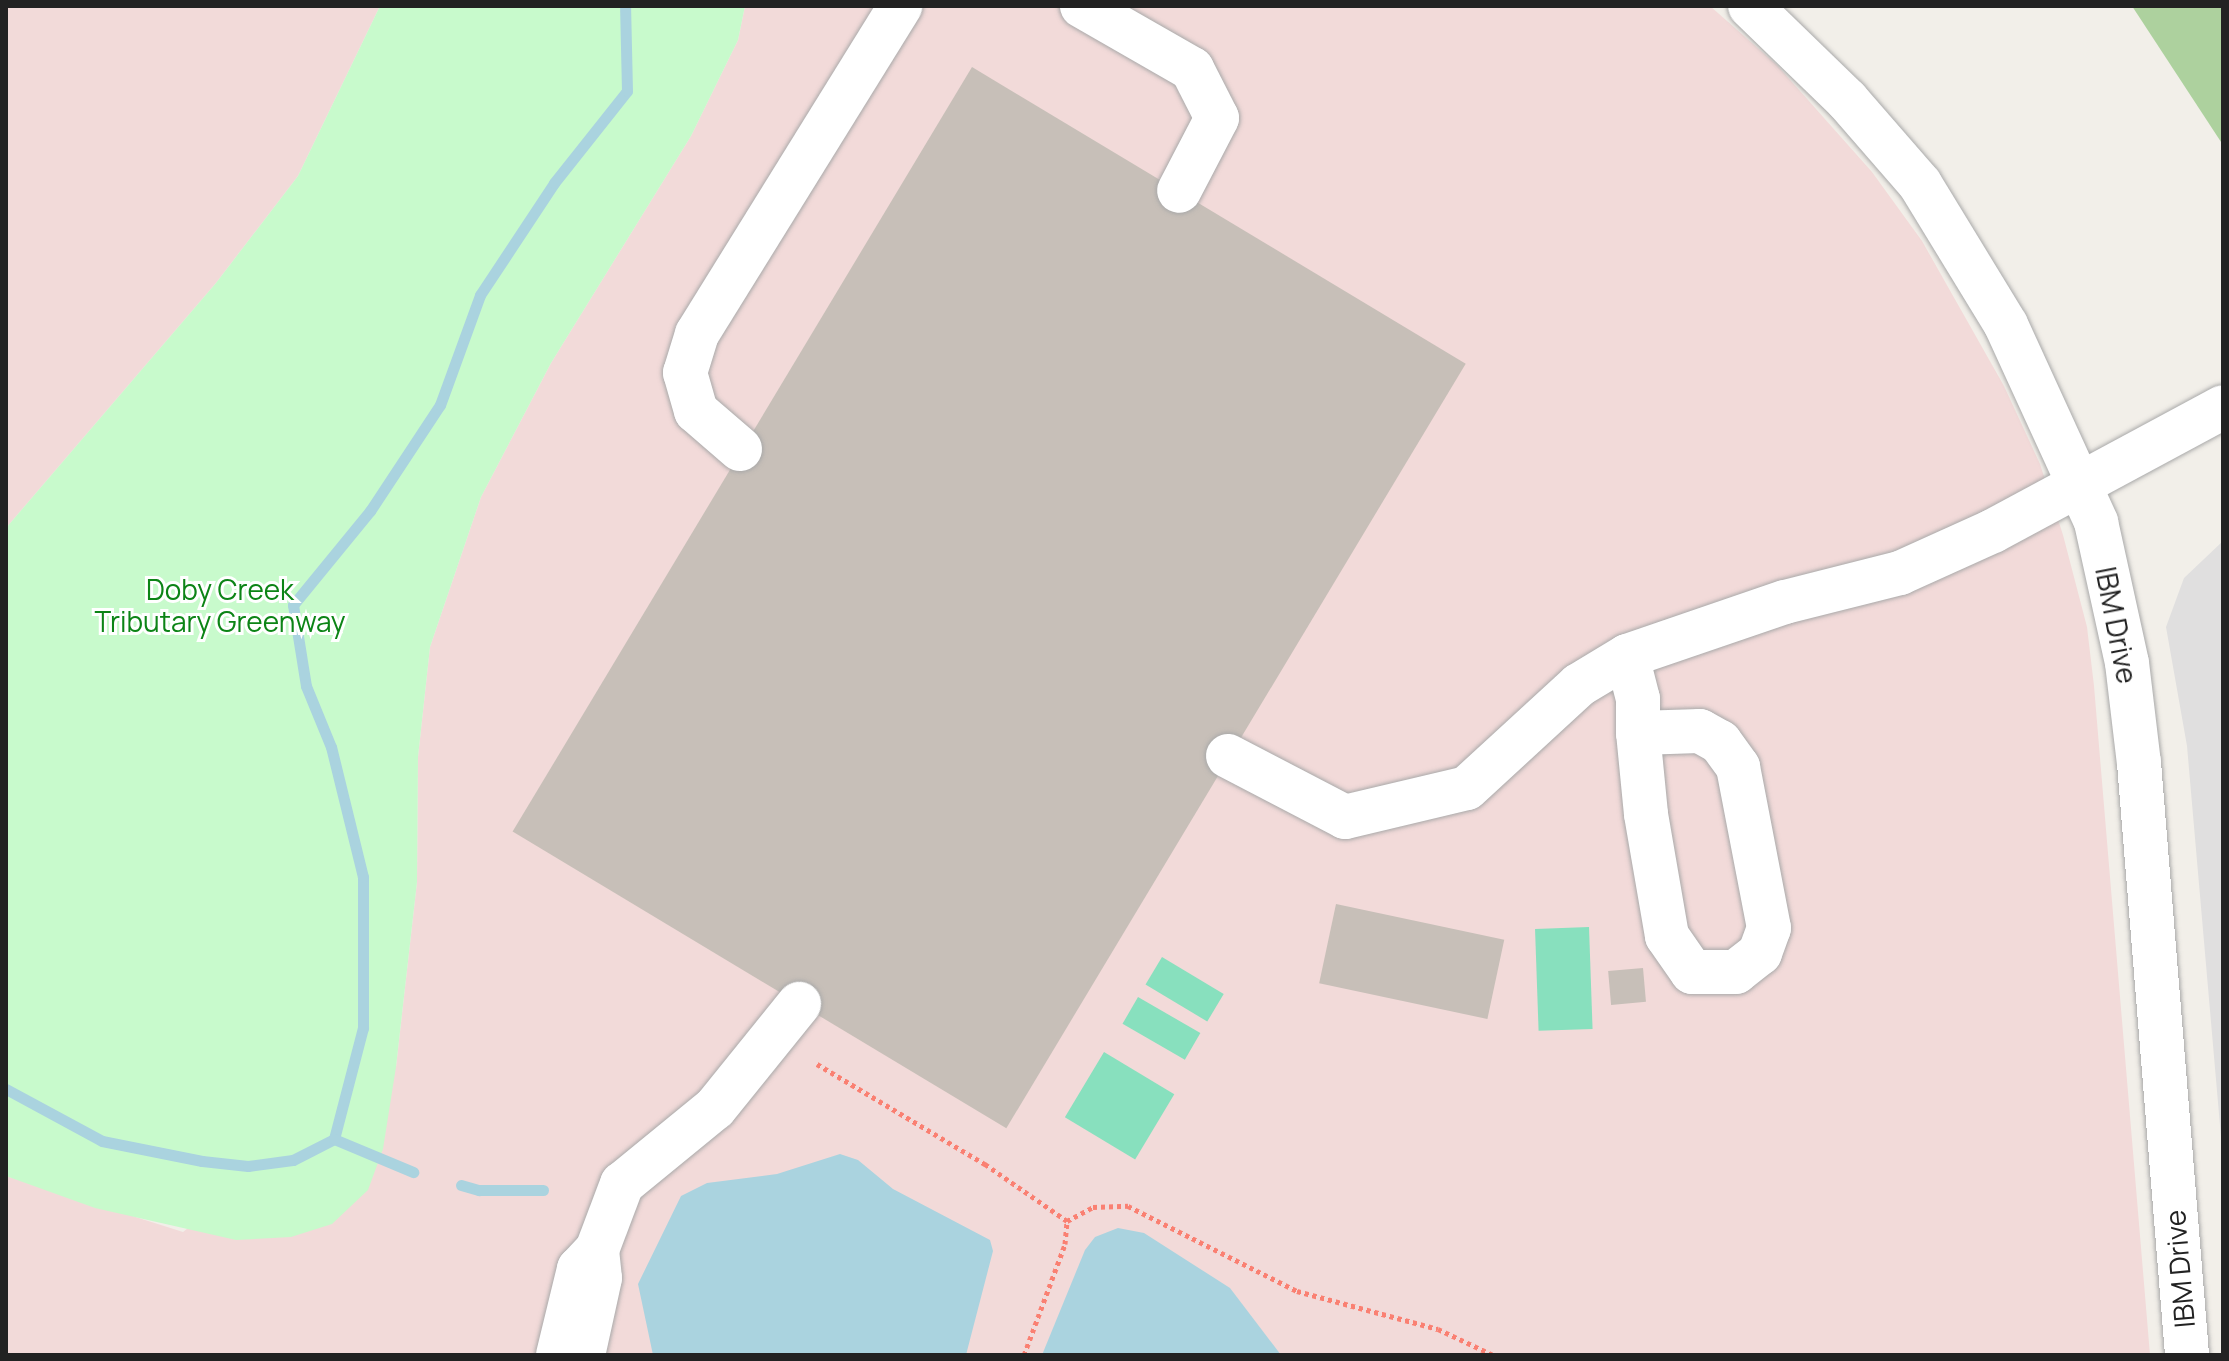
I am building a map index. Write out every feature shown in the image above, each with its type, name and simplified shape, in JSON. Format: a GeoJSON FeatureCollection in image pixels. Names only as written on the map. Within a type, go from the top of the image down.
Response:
{"type":"FeatureCollection","features":[{"type":"Feature","properties":{"kind":"street"},"geometry":{"type":"LineString","coordinates":[[740,449],[696,411],[685,373],[697,334],[900,6]]}},
{"type":"Feature","properties":{"kind":"street"},"geometry":{"type":"LineString","coordinates":[[1082,6],[1192,69],[1217,118],[1179,191]]}},
{"type":"Feature","properties":{"kind":"street","name":"IBM Drive"},"geometry":{"type":"LineString","coordinates":[[1750,6],[1847,100],[1920,184],[1980,277],[2082,483],[2106,560],[2127,663],[2187,1355]]}},
{"type":"Feature","properties":{"kind":"street"},"geometry":{"type":"LineString","coordinates":[[1228,756],[1345,817],[1467,788],[1579,685],[1627,656],[1785,602],[1900,573],[2082,483],[2223,407]]}},
{"type":"Feature","properties":{"kind":"street"},"geometry":{"type":"LineString","coordinates":[[1627,656],[1638,699],[1638,733],[1646,814],[1672,949],[1692,972],[1736,972],[1760,953],[1769,928],[1738,767],[1720,742],[1700,731],[1638,733]]}},
{"type":"Feature","properties":{"kind":"street"},"geometry":{"type":"LineString","coordinates":[[558,1355],[579,1269],[597,1250],[622,1184],[715,1108],[799,1004]]}},
{"type":"Feature","properties":{"kind":"street"},"geometry":{"type":"LineString","coordinates":[[583,1355],[600,1278],[597,1250]]}},
{"type":"Feature","properties":{"kind":"path"},"geometry":{"type":"LineString","coordinates":[[817,1064],[985,1164],[1067,1221]]}},
{"type":"Feature","properties":{"kind":"path"},"geometry":{"type":"LineString","coordinates":[[1067,1221],[1093,1207],[1128,1206],[1297,1291],[1428,1326],[1493,1355]]}},
{"type":"Feature","properties":{"kind":"path"},"geometry":{"type":"LineString","coordinates":[[1024,1355],[1065,1244],[1067,1221]]}},
{"type":"Feature","properties":{"kind":"shaded area"},"geometry":{"type":"Polygon","coordinates":[[[6,6],[380,6],[298,176],[216,283],[6,528],[6,6]]]}},
{"type":"Feature","properties":{"kind":"shaded area"},"geometry":{"type":"Polygon","coordinates":[[[745,6],[1710,6],[1777,65],[1872,172],[1922,241],[2004,386],[2040,464],[2063,535],[2087,627],[2094,686],[2150,1355],[6,1355],[6,1176],[183,1232],[396,1067],[417,882],[418,757],[430,647],[481,497],[551,363],[691,136],[738,40],[745,6]]]}},
{"type":"Feature","properties":{"kind":"shaded area"},"geometry":{"type":"Polygon","coordinates":[[[2223,541],[2223,1160],[2187,746],[2166,627],[2184,578],[2223,541]]]}},
{"type":"Feature","properties":{"kind":"green space","name":"Doby Creek Tributary Greenway"},"geometry":{"type":"Polygon","coordinates":[[[380,6],[745,6],[738,40],[691,136],[551,363],[481,497],[430,647],[418,757],[417,882],[396,1067],[383,1149],[368,1190],[332,1224],[291,1237],[236,1240],[95,1208],[6,1176],[6,528],[216,283],[298,176],[380,6]]]}},
{"type":"Feature","properties":{"kind":"green space"},"geometry":{"type":"Polygon","coordinates":[[[2132,6],[2223,6],[2223,145],[2132,6]]]}},
{"type":"Feature","properties":{"kind":"green space"},"geometry":{"type":"Polygon","coordinates":[[[1589,927],[1593,1029],[1539,1031],[1535,929],[1589,927]]]}},
{"type":"Feature","properties":{"kind":"green space"},"geometry":{"type":"Polygon","coordinates":[[[1162,957],[1224,994],[1207,1022],[1146,984],[1162,957]]]}},
{"type":"Feature","properties":{"kind":"green space"},"geometry":{"type":"Polygon","coordinates":[[[1138,997],[1200,1033],[1185,1060],[1122,1024],[1138,997]]]}},
{"type":"Feature","properties":{"kind":"green space"},"geometry":{"type":"Polygon","coordinates":[[[1104,1052],[1174,1094],[1135,1159],[1065,1117],[1104,1052]]]}},
{"type":"Feature","properties":{"kind":"water"},"geometry":{"type":"Polygon","coordinates":[[[840,1154],[858,1160],[893,1189],[990,1240],[993,1251],[966,1355],[653,1355],[638,1284],[681,1196],[707,1183],[777,1174],[840,1154]]]}},
{"type":"Feature","properties":{"kind":"water"},"geometry":{"type":"Polygon","coordinates":[[[1118,1228],[1144,1233],[1230,1288],[1281,1355],[1042,1355],[1085,1250],[1095,1237],[1118,1228]]]}},
{"type":"Feature","properties":{"kind":"building"},"geometry":{"type":"Polygon","coordinates":[[[972,67],[1466,364],[1006,1128],[513,832],[972,67]]]}},
{"type":"Feature","properties":{"kind":"building"},"geometry":{"type":"Polygon","coordinates":[[[1336,904],[1504,940],[1487,1019],[1319,983],[1336,904]]]}},
{"type":"Feature","properties":{"kind":"building"},"geometry":{"type":"Polygon","coordinates":[[[1643,968],[1646,1002],[1611,1005],[1608,971],[1643,968]]]}},
{"type":"Feature","properties":{"kind":"waterway"},"geometry":{"type":"LineString","coordinates":[[6,1089],[102,1141],[202,1161],[248,1166],[293,1160],[334,1139],[363,1028],[363,877],[331,747],[306,686],[293,605],[370,511],[440,405],[480,295],[554,183],[627,91],[625,6]]}},
{"type":"Feature","properties":{"kind":"waterway"},"geometry":{"type":"LineString","coordinates":[[334,1139],[413,1172]]}},
{"type":"Feature","properties":{"kind":"waterway"},"geometry":{"type":"LineString","coordinates":[[461,1185],[479,1190],[543,1190]]}}]}
